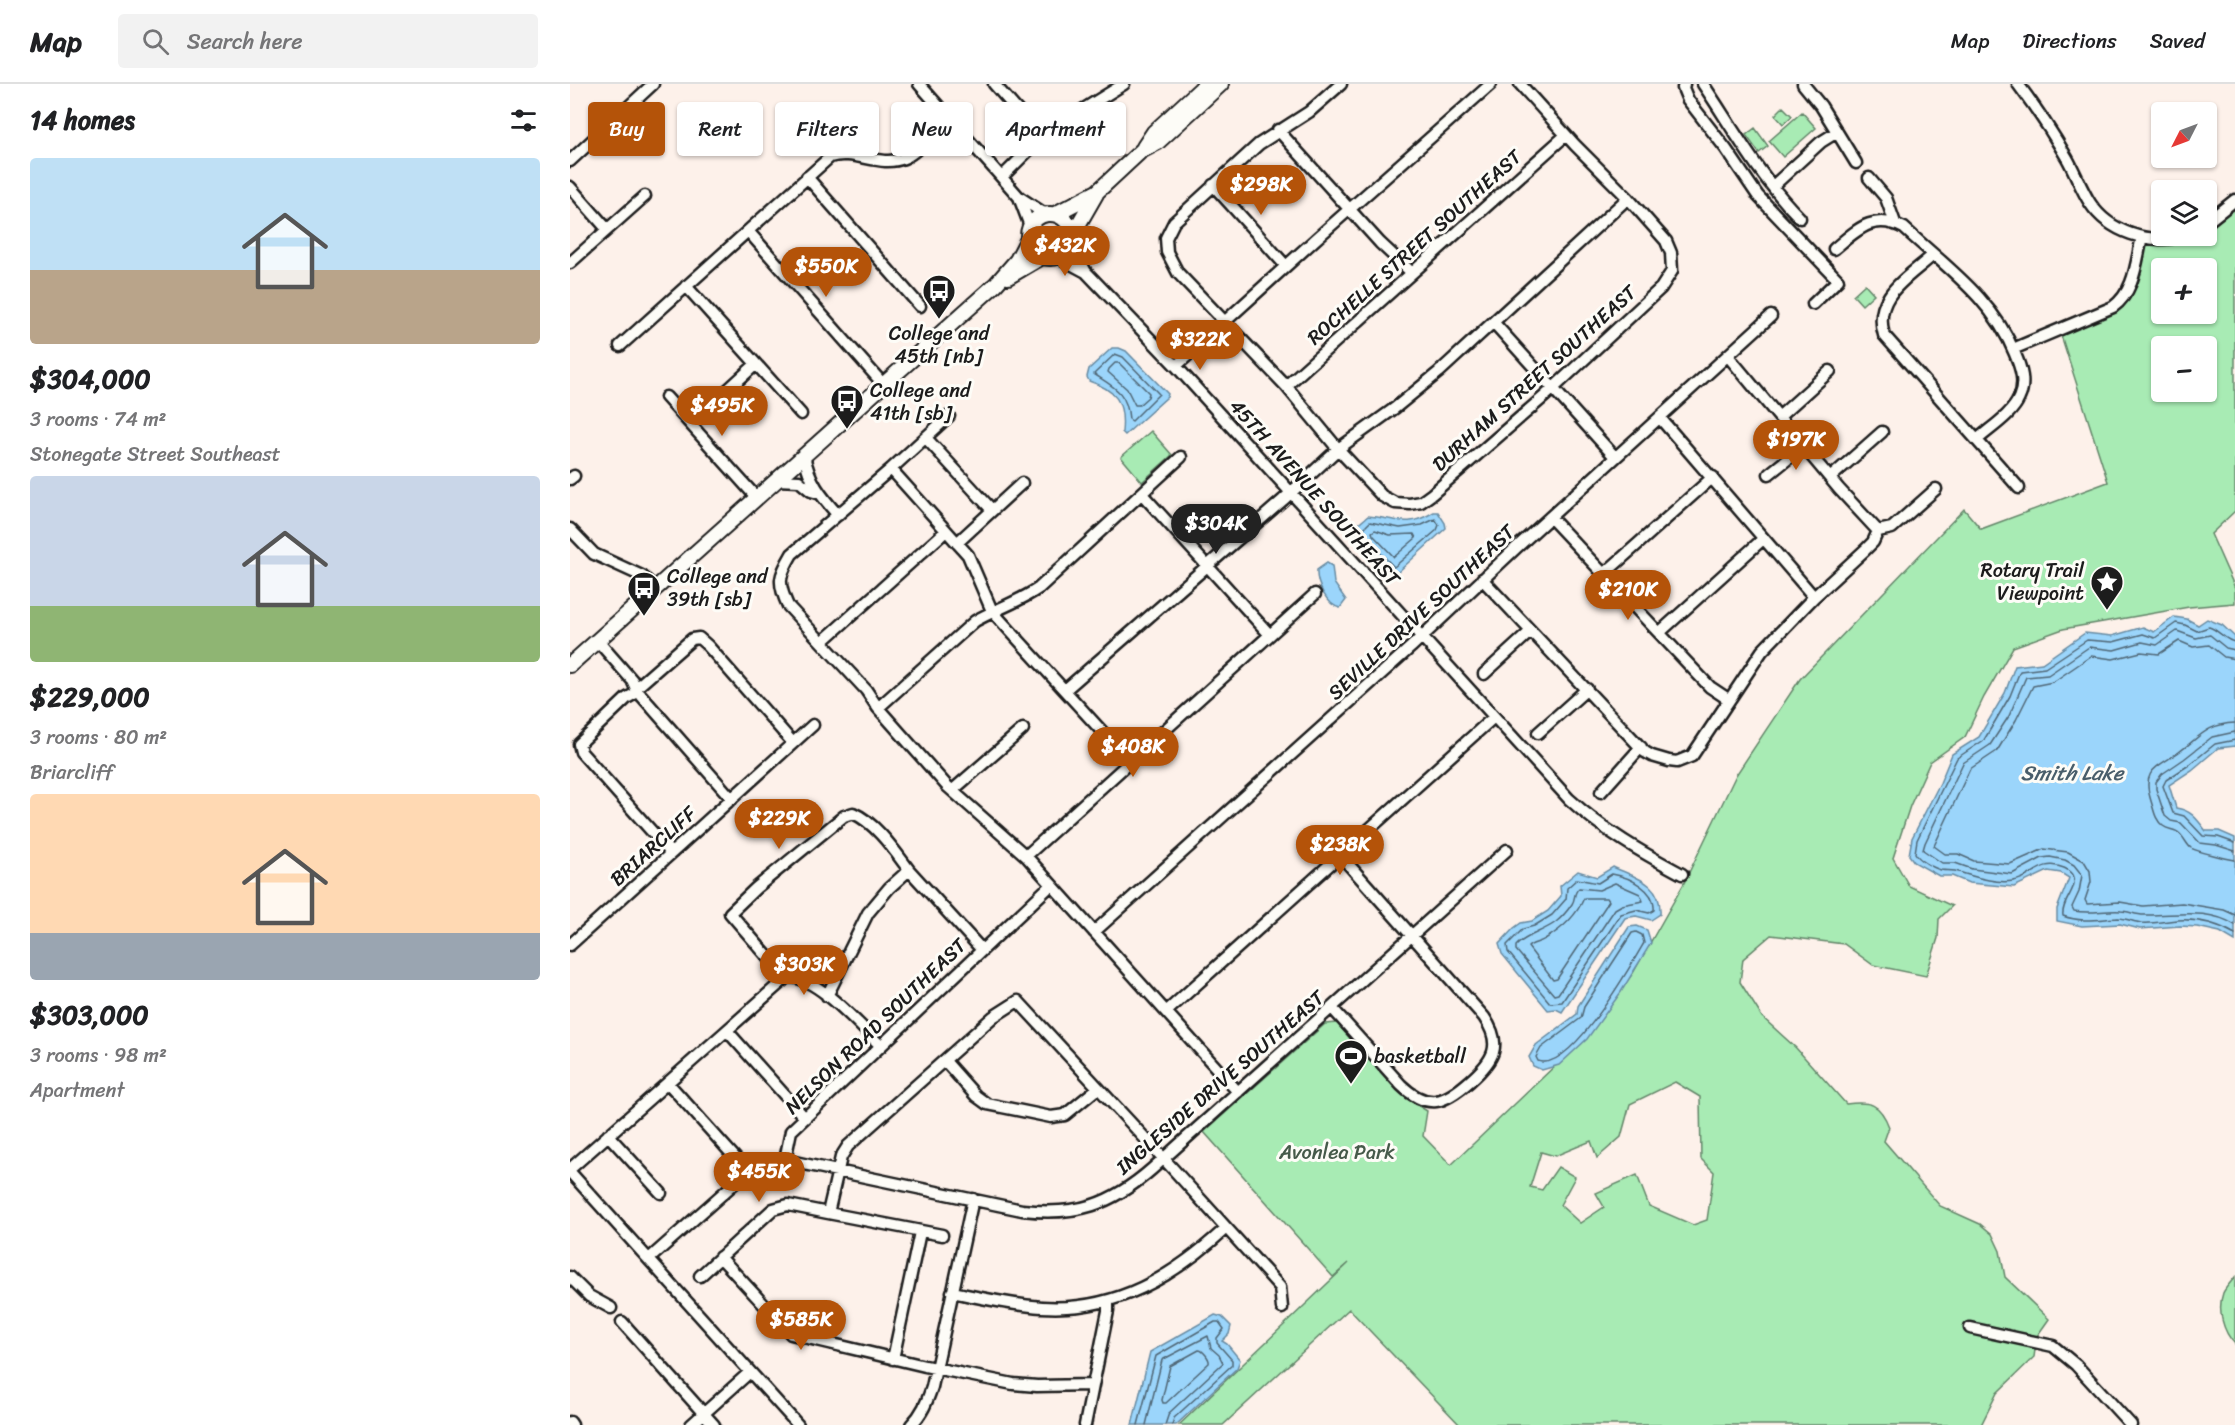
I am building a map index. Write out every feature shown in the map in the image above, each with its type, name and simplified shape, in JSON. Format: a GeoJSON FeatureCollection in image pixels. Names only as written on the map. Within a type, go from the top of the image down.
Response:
{"type":"FeatureCollection","features":[{"type":"Feature","properties":{"kind":"main road"},"geometry":{"type":"LineString","coordinates":[[570,665],[996,284],[1017,260],[1037,218],[1097,192],[1141,151],[1154,132],[1206,84]]}},
{"type":"Feature","properties":{"kind":"main road"},"geometry":{"type":"LineString","coordinates":[[1141,151],[1158,142],[1221,84]]}},
{"type":"Feature","properties":{"kind":"main road"},"geometry":{"type":"LineString","coordinates":[[1029,232],[1032,250],[1042,256],[1058,257],[1065,252],[1097,192]]}},
{"type":"Feature","properties":{"kind":"main road"},"geometry":{"type":"LineString","coordinates":[[1050,214],[1066,220],[1072,239]]}},
{"type":"Feature","properties":{"kind":"main road"},"geometry":{"type":"LineString","coordinates":[[996,284],[1042,256]]}},
{"type":"Feature","properties":{"kind":"street"},"geometry":{"type":"LineString","coordinates":[[570,161],[654,84]]}},
{"type":"Feature","properties":{"kind":"street"},"geometry":{"type":"LineString","coordinates":[[919,84],[935,102]]}},
{"type":"Feature","properties":{"kind":"street"},"geometry":{"type":"LineString","coordinates":[[993,84],[1009,102]]}},
{"type":"Feature","properties":{"kind":"street"},"geometry":{"type":"LineString","coordinates":[[1095,102],[1124,84]]}},
{"type":"Feature","properties":{"kind":"street"},"geometry":{"type":"LineString","coordinates":[[1338,449],[1286,386],[1173,266],[1166,246],[1171,226],[1213,185],[1259,144],[1309,111],[1341,84]]}},
{"type":"Feature","properties":{"kind":"street"},"geometry":{"type":"LineString","coordinates":[[1176,366],[1491,84]]}},
{"type":"Feature","properties":{"kind":"street"},"geometry":{"type":"LineString","coordinates":[[1065,690],[1338,449],[1395,408],[1439,372],[1628,198],[1520,84]]}},
{"type":"Feature","properties":{"kind":"street"},"geometry":{"type":"LineString","coordinates":[[1684,84],[1683,88],[1688,100],[1768,207],[1838,280],[1813,304]]}},
{"type":"Feature","properties":{"kind":"street"},"geometry":{"type":"LineString","coordinates":[[1703,84],[1730,127],[1781,197],[1800,218]]}},
{"type":"Feature","properties":{"kind":"street"},"geometry":{"type":"LineString","coordinates":[[1803,84],[1821,106],[1856,162]]}},
{"type":"Feature","properties":{"kind":"street"},"geometry":{"type":"LineString","coordinates":[[2018,84],[2047,124],[2098,213],[2127,233],[2151,237]]}},
{"type":"Feature","properties":{"kind":"street"},"geometry":{"type":"LineString","coordinates":[[1278,130],[1380,243],[1411,272]]}},
{"type":"Feature","properties":{"kind":"street"},"geometry":{"type":"LineString","coordinates":[[1773,186],[1821,142],[1837,132]]}},
{"type":"Feature","properties":{"kind":"street","name":"ROCHELLE STREET SOUTHEAST"},"geometry":{"type":"LineString","coordinates":[[1286,386],[1566,135]]}},
{"type":"Feature","properties":{"kind":"street"},"geometry":{"type":"LineString","coordinates":[[973,145],[1019,196],[1050,214]]}},
{"type":"Feature","properties":{"kind":"street"},"geometry":{"type":"LineString","coordinates":[[620,346],[830,157],[838,154],[864,156],[884,161],[905,156]]}},
{"type":"Feature","properties":{"kind":"street"},"geometry":{"type":"LineString","coordinates":[[1002,177],[1023,156]]}},
{"type":"Feature","properties":{"kind":"street"},"geometry":{"type":"LineString","coordinates":[[807,177],[920,306]]}},
{"type":"Feature","properties":{"kind":"street"},"geometry":{"type":"LineString","coordinates":[[1869,178],[1886,198],[1895,223]]}},
{"type":"Feature","properties":{"kind":"street"},"geometry":{"type":"LineString","coordinates":[[1213,185],[1286,266]]}},
{"type":"Feature","properties":{"kind":"street"},"geometry":{"type":"LineString","coordinates":[[570,187],[607,230]]}},
{"type":"Feature","properties":{"kind":"street"},"geometry":{"type":"LineString","coordinates":[[570,263],[645,196]]}},
{"type":"Feature","properties":{"kind":"street"},"geometry":{"type":"LineString","coordinates":[[1019,196],[1029,232]]}},
{"type":"Feature","properties":{"kind":"street"},"geometry":{"type":"LineString","coordinates":[[1768,207],[1781,197]]}},
{"type":"Feature","properties":{"kind":"street","name":"DURHAM STREET SOUTHEAST"},"geometry":{"type":"LineString","coordinates":[[1338,449],[1382,496],[1395,503],[1410,504],[1425,499],[1553,388],[1661,288],[1672,271],[1671,253],[1662,236],[1628,198]]}},
{"type":"Feature","properties":{"kind":"street"},"geometry":{"type":"LineString","coordinates":[[2217,214],[2235,200]]}},
{"type":"Feature","properties":{"kind":"street"},"geometry":{"type":"LineString","coordinates":[[1834,249],[1865,225],[1882,221],[1895,223],[1904,228],[1981,297],[1995,315],[2013,349],[2023,381],[2020,396],[2013,408],[1977,440]]}},
{"type":"Feature","properties":{"kind":"street"},"geometry":{"type":"LineString","coordinates":[[748,231],[883,384]]}},
{"type":"Feature","properties":{"kind":"street"},"geometry":{"type":"LineString","coordinates":[[2013,349],[2113,307],[2124,299],[2130,288],[2142,237]]}},
{"type":"Feature","properties":{"kind":"street","name":"45TH AVENUE SOUTHEAST"},"geometry":{"type":"LineString","coordinates":[[1072,239],[1086,272]]}},
{"type":"Feature","properties":{"kind":"street"},"geometry":{"type":"LineString","coordinates":[[1934,255],[1886,300],[1881,313],[1882,327],[1887,340],[2019,488]]}},
{"type":"Feature","properties":{"kind":"street","name":"45TH AVENUE SOUTHEAST"},"geometry":{"type":"LineString","coordinates":[[1058,257],[1086,272],[1176,366],[1562,791],[1594,822],[1639,851],[1682,874]]}},
{"type":"Feature","properties":{"kind":"street"},"geometry":{"type":"LineString","coordinates":[[686,286],[801,414]]}},
{"type":"Feature","properties":{"kind":"street","name":"SEVILLE DRIVE SOUTHEAST"},"geometry":{"type":"LineString","coordinates":[[1094,932],[1422,637],[1482,579],[1771,316]]}},
{"type":"Feature","properties":{"kind":"street"},"geometry":{"type":"LineString","coordinates":[[1494,322],[1615,457]]}},
{"type":"Feature","properties":{"kind":"street"},"geometry":{"type":"LineString","coordinates":[[1728,356],[1830,478],[1878,531]]}},
{"type":"Feature","properties":{"kind":"street"},"geometry":{"type":"LineString","coordinates":[[721,396],[756,364]]}},
{"type":"Feature","properties":{"kind":"street"},"geometry":{"type":"LineString","coordinates":[[1780,416],[1830,371]]}},
{"type":"Feature","properties":{"kind":"street"},"geometry":{"type":"LineString","coordinates":[[666,396],[756,497]]}},
{"type":"Feature","properties":{"kind":"street"},"geometry":{"type":"LineString","coordinates":[[949,416],[792,554],[782,571],[781,590],[788,606],[866,690],[878,708],[950,788],[1026,856],[1238,1092]]}},
{"type":"Feature","properties":{"kind":"street"},"geometry":{"type":"LineString","coordinates":[[1660,418],[1815,597]]}},
{"type":"Feature","properties":{"kind":"street"},"geometry":{"type":"LineString","coordinates":[[1830,478],[1882,432]]}},
{"type":"Feature","properties":{"kind":"street"},"geometry":{"type":"LineString","coordinates":[[926,438],[992,510]]}},
{"type":"Feature","properties":{"kind":"street"},"geometry":{"type":"LineString","coordinates":[[1769,474],[1804,446]]}},
{"type":"Feature","properties":{"kind":"street"},"geometry":{"type":"LineString","coordinates":[[804,455],[807,473],[818,492],[838,515]]}},
{"type":"Feature","properties":{"kind":"street"},"geometry":{"type":"LineString","coordinates":[[878,708],[975,621],[992,611],[1022,600],[1039,588],[1182,458]]}},
{"type":"Feature","properties":{"kind":"street"},"geometry":{"type":"LineString","coordinates":[[891,469],[968,555],[992,611],[1130,762]]}},
{"type":"Feature","properties":{"kind":"street"},"geometry":{"type":"LineString","coordinates":[[1603,575],[1713,477]]}},
{"type":"Feature","properties":{"kind":"street"},"geometry":{"type":"LineString","coordinates":[[776,480],[799,481],[811,491],[818,492]]}},
{"type":"Feature","properties":{"kind":"street"},"geometry":{"type":"LineString","coordinates":[[957,543],[1022,483]]}},
{"type":"Feature","properties":{"kind":"street"},"geometry":{"type":"LineString","coordinates":[[1878,531],[1892,528],[1936,489]]}},
{"type":"Feature","properties":{"kind":"street"},"geometry":{"type":"LineString","coordinates":[[1142,494],[1270,635]]}},
{"type":"Feature","properties":{"kind":"street"},"geometry":{"type":"LineString","coordinates":[[1550,518],[1710,687],[1728,699]]}},
{"type":"Feature","properties":{"kind":"street"},"geometry":{"type":"LineString","coordinates":[[570,529],[594,554],[639,574],[655,588]]}},
{"type":"Feature","properties":{"kind":"street"},"geometry":{"type":"LineString","coordinates":[[822,642],[946,531]]}},
{"type":"Feature","properties":{"kind":"street"},"geometry":{"type":"LineString","coordinates":[[1482,579],[1641,747],[1652,756],[1677,762],[1696,752],[1728,699],[1762,651],[1873,542],[1878,531]]}},
{"type":"Feature","properties":{"kind":"street"},"geometry":{"type":"LineString","coordinates":[[1659,633],[1764,539]]}},
{"type":"Feature","properties":{"kind":"street"},"geometry":{"type":"LineString","coordinates":[[1026,856],[1315,594]]}},
{"type":"Feature","properties":{"kind":"street"},"geometry":{"type":"LineString","coordinates":[[1484,674],[1532,631]]}},
{"type":"Feature","properties":{"kind":"street"},"geometry":{"type":"LineString","coordinates":[[671,853],[581,752],[579,744],[692,639],[699,638],[708,646],[793,743]]}},
{"type":"Feature","properties":{"kind":"street"},"geometry":{"type":"LineString","coordinates":[[597,640],[637,691],[732,799]]}},
{"type":"Feature","properties":{"kind":"street"},"geometry":{"type":"LineString","coordinates":[[1538,733],[1587,689]]}},
{"type":"Feature","properties":{"kind":"street"},"geometry":{"type":"LineString","coordinates":[[1166,1012],[1494,717]]}},
{"type":"Feature","properties":{"kind":"street","name":"BRIARCLIFF"},"geometry":{"type":"LineString","coordinates":[[570,945],[813,725]]}},
{"type":"Feature","properties":{"kind":"street"},"geometry":{"type":"LineString","coordinates":[[950,788],[1023,729]]}},
{"type":"Feature","properties":{"kind":"street"},"geometry":{"type":"LineString","coordinates":[[1601,792],[1641,747]]}},
{"type":"Feature","properties":{"kind":"street"},"geometry":{"type":"LineString","coordinates":[[881,1046],[814,985],[800,979],[786,978],[730,913],[756,888],[844,816],[853,813],[862,817],[875,830],[982,950]]}},
{"type":"Feature","properties":{"kind":"street","name":"INGLESIDE DRIVE SOUTHEAST"},"geometry":{"type":"LineString","coordinates":[[785,1160],[1031,1211],[1056,1213],[1077,1210],[1106,1201],[1123,1192],[1163,1158],[1507,850]]}},
{"type":"Feature","properties":{"kind":"street"},"geometry":{"type":"LineString","coordinates":[[1332,1008],[1401,1085],[1418,1098],[1432,1101],[1444,1100],[1452,1096],[1482,1071],[1491,1060],[1494,1051],[1494,1035],[1484,1017],[1341,856]]}},
{"type":"Feature","properties":{"kind":"street"},"geometry":{"type":"LineString","coordinates":[[827,996],[868,913],[889,888],[909,870]]}},
{"type":"Feature","properties":{"kind":"street","name":"NELSON ROAD SOUTHEAST"},"geometry":{"type":"LineString","coordinates":[[785,1160],[791,1131],[1052,885]]}},
{"type":"Feature","properties":{"kind":"street"},"geometry":{"type":"LineString","coordinates":[[786,978],[570,1170],[798,1425]]}},
{"type":"Feature","properties":{"kind":"street"},"geometry":{"type":"LineString","coordinates":[[828,1214],[841,1157],[848,1146],[993,1017],[1018,1001],[1280,1287],[1282,1308]]}},
{"type":"Feature","properties":{"kind":"street"},"geometry":{"type":"LineString","coordinates":[[725,1032],[730,1034],[805,1118]]}},
{"type":"Feature","properties":{"kind":"street"},"geometry":{"type":"LineString","coordinates":[[945,1061],[975,1096],[987,1104],[1051,1117],[1065,1115],[1098,1088]]}},
{"type":"Feature","properties":{"kind":"street"},"geometry":{"type":"LineString","coordinates":[[668,1083],[748,1172]]}},
{"type":"Feature","properties":{"kind":"street"},"geometry":{"type":"LineString","coordinates":[[608,1135],[661,1192]]}},
{"type":"Feature","properties":{"kind":"street"},"geometry":{"type":"LineString","coordinates":[[649,1259],[748,1172],[762,1164],[785,1160]]}},
{"type":"Feature","properties":{"kind":"street"},"geometry":{"type":"LineString","coordinates":[[911,1425],[927,1402],[932,1368],[973,1199]]}},
{"type":"Feature","properties":{"kind":"street"},"geometry":{"type":"LineString","coordinates":[[700,1276],[773,1209],[788,1205],[942,1235]]}},
{"type":"Feature","properties":{"kind":"street"},"geometry":{"type":"LineString","coordinates":[[952,1292],[1010,1304],[1044,1308],[1071,1307],[1108,1301],[1148,1286],[1169,1275],[1226,1228]]}},
{"type":"Feature","properties":{"kind":"street"},"geometry":{"type":"LineString","coordinates":[[893,1359],[920,1232]]}},
{"type":"Feature","properties":{"kind":"street"},"geometry":{"type":"LineString","coordinates":[[720,1257],[791,1334],[932,1368],[1013,1384],[1092,1385]]}},
{"type":"Feature","properties":{"kind":"street"},"geometry":{"type":"LineString","coordinates":[[570,1276],[589,1296],[611,1308]]}},
{"type":"Feature","properties":{"kind":"street"},"geometry":{"type":"LineString","coordinates":[[1086,1425],[1108,1301]]}},
{"type":"Feature","properties":{"kind":"street"},"geometry":{"type":"LineString","coordinates":[[622,1322],[714,1425]]}},
{"type":"Feature","properties":{"kind":"street"},"geometry":{"type":"LineString","coordinates":[[1970,1328],[2053,1346],[2076,1365],[2131,1425]]}},
{"type":"Feature","properties":{"kind":"street"},"geometry":{"type":"LineString","coordinates":[[691,1425],[750,1372]]}},
{"type":"Feature","properties":{"kind":"green space"},"geometry":{"type":"Polygon","coordinates":[[[1783,107],[1792,116],[1783,124],[1775,115],[1783,107]]]}},
{"type":"Feature","properties":{"kind":"green space"},"geometry":{"type":"Polygon","coordinates":[[[1802,112],[1816,128],[1783,157],[1769,141],[1802,112]]]}},
{"type":"Feature","properties":{"kind":"green space"},"geometry":{"type":"Polygon","coordinates":[[[1755,128],[1768,146],[1759,153],[1746,135],[1755,128]]]}},
{"type":"Feature","properties":{"kind":"green space","name":"Avonlea Park"},"geometry":{"type":"Polygon","coordinates":[[[2235,200],[2235,511],[2211,534],[2235,588],[2235,603],[2189,607],[2063,629],[2013,647],[1984,697],[1965,737],[1930,762],[1910,806],[1893,858],[1909,886],[1952,906],[1939,919],[1938,938],[1926,976],[1873,965],[1844,944],[1771,935],[1743,959],[1740,982],[1762,1017],[1796,1048],[1846,1104],[1862,1103],[1878,1108],[1889,1127],[1884,1141],[1940,1206],[1980,1224],[1992,1234],[2000,1251],[2005,1277],[2049,1319],[2037,1336],[2034,1357],[1997,1393],[1981,1425],[1460,1425],[1349,1309],[1223,1425],[1179,1425],[1349,1263],[1333,1277],[1204,1132],[1325,1024],[1337,1023],[1404,1097],[1427,1111],[1423,1136],[1451,1165],[1584,1038],[1633,973],[1683,885],[1736,775],[1800,679],[1964,509],[1981,529],[2108,482],[2059,329],[2124,299],[2142,237],[2151,237],[2151,246],[2217,246],[2217,215],[2235,200]],[[1675,1082],[1630,1104],[1621,1137],[1597,1158],[1591,1141],[1555,1156],[1541,1152],[1530,1187],[1542,1190],[1558,1167],[1575,1177],[1560,1205],[1580,1223],[1604,1207],[1596,1193],[1637,1175],[1649,1206],[1693,1225],[1707,1220],[1714,1172],[1701,1159],[1700,1097],[1675,1082]]]}},
{"type":"Feature","properties":{"kind":"green space"},"geometry":{"type":"Polygon","coordinates":[[[1865,284],[1874,294],[1862,305],[1853,295],[1865,284]]]}},
{"type":"Feature","properties":{"kind":"green space"},"geometry":{"type":"Polygon","coordinates":[[[1151,431],[1172,455],[1142,482],[1121,457],[1151,431]]]}},
{"type":"Feature","properties":{"kind":"green space"},"geometry":{"type":"Polygon","coordinates":[[[2235,1277],[2235,1344],[2224,1327],[2221,1300],[2224,1291],[2235,1277]]]}},
{"type":"Feature","properties":{"kind":"water"},"geometry":{"type":"Polygon","coordinates":[[[1112,348],[1126,351],[1168,394],[1125,435],[1122,432],[1122,413],[1117,399],[1106,389],[1089,381],[1087,377],[1089,369],[1112,348]]]}},
{"type":"Feature","properties":{"kind":"water"},"geometry":{"type":"Polygon","coordinates":[[[1438,512],[1446,528],[1398,572],[1388,571],[1353,531],[1368,516],[1408,521],[1438,512]]]}},
{"type":"Feature","properties":{"kind":"water"},"geometry":{"type":"Polygon","coordinates":[[[1327,563],[1332,566],[1334,583],[1346,600],[1340,608],[1331,603],[1323,593],[1318,581],[1317,570],[1327,563]]]}},
{"type":"Feature","properties":{"kind":"water","name":"Smith Lake"},"geometry":{"type":"Polygon","coordinates":[[[2174,617],[2187,619],[2198,625],[2207,619],[2222,625],[2235,637],[2235,746],[2218,748],[2192,770],[2169,785],[2176,808],[2190,813],[2206,831],[2219,831],[2235,838],[2235,941],[2220,932],[2197,927],[2140,929],[2120,924],[2082,926],[2057,921],[2057,909],[2069,878],[2061,873],[2048,871],[2014,887],[1969,883],[1952,876],[1939,876],[1914,862],[1909,855],[1912,838],[1952,754],[1979,737],[2005,693],[2015,666],[2042,663],[2085,633],[2112,636],[2143,627],[2154,632],[2174,617]]]}},
{"type":"Feature","properties":{"kind":"water"},"geometry":{"type":"Polygon","coordinates":[[[1613,867],[1652,888],[1660,904],[1660,914],[1651,920],[1636,916],[1625,918],[1562,1012],[1556,1009],[1548,1010],[1502,954],[1499,944],[1521,923],[1532,921],[1548,911],[1561,896],[1560,886],[1578,871],[1597,877],[1613,867]]]}},
{"type":"Feature","properties":{"kind":"water"},"geometry":{"type":"Polygon","coordinates":[[[1637,926],[1647,930],[1651,943],[1621,992],[1587,1039],[1559,1065],[1542,1070],[1533,1066],[1529,1057],[1536,1045],[1577,1014],[1578,1006],[1629,927],[1637,926]]]}},
{"type":"Feature","properties":{"kind":"water"},"geometry":{"type":"Polygon","coordinates":[[[1215,1315],[1222,1317],[1231,1326],[1229,1334],[1222,1341],[1240,1360],[1237,1368],[1176,1425],[1132,1425],[1150,1352],[1215,1315]]]}},
{"type":"Feature","properties":{"kind":"place","name":"College and 45th [nb]"},"geometry":{"type":"Point","coordinates":[939,320]}},
{"type":"Feature","properties":{"kind":"place","name":"College and 41th [sb]"},"geometry":{"type":"Point","coordinates":[847,430]}},
{"type":"Feature","properties":{"kind":"place","name":"Rotary Trail Viewpoint"},"geometry":{"type":"Point","coordinates":[2107,611]}},
{"type":"Feature","properties":{"kind":"place","name":"College and 39th [sb]"},"geometry":{"type":"Point","coordinates":[644,617]}},
{"type":"Feature","properties":{"kind":"place","name":"basketball"},"geometry":{"type":"Point","coordinates":[1351,1085]}}]}
